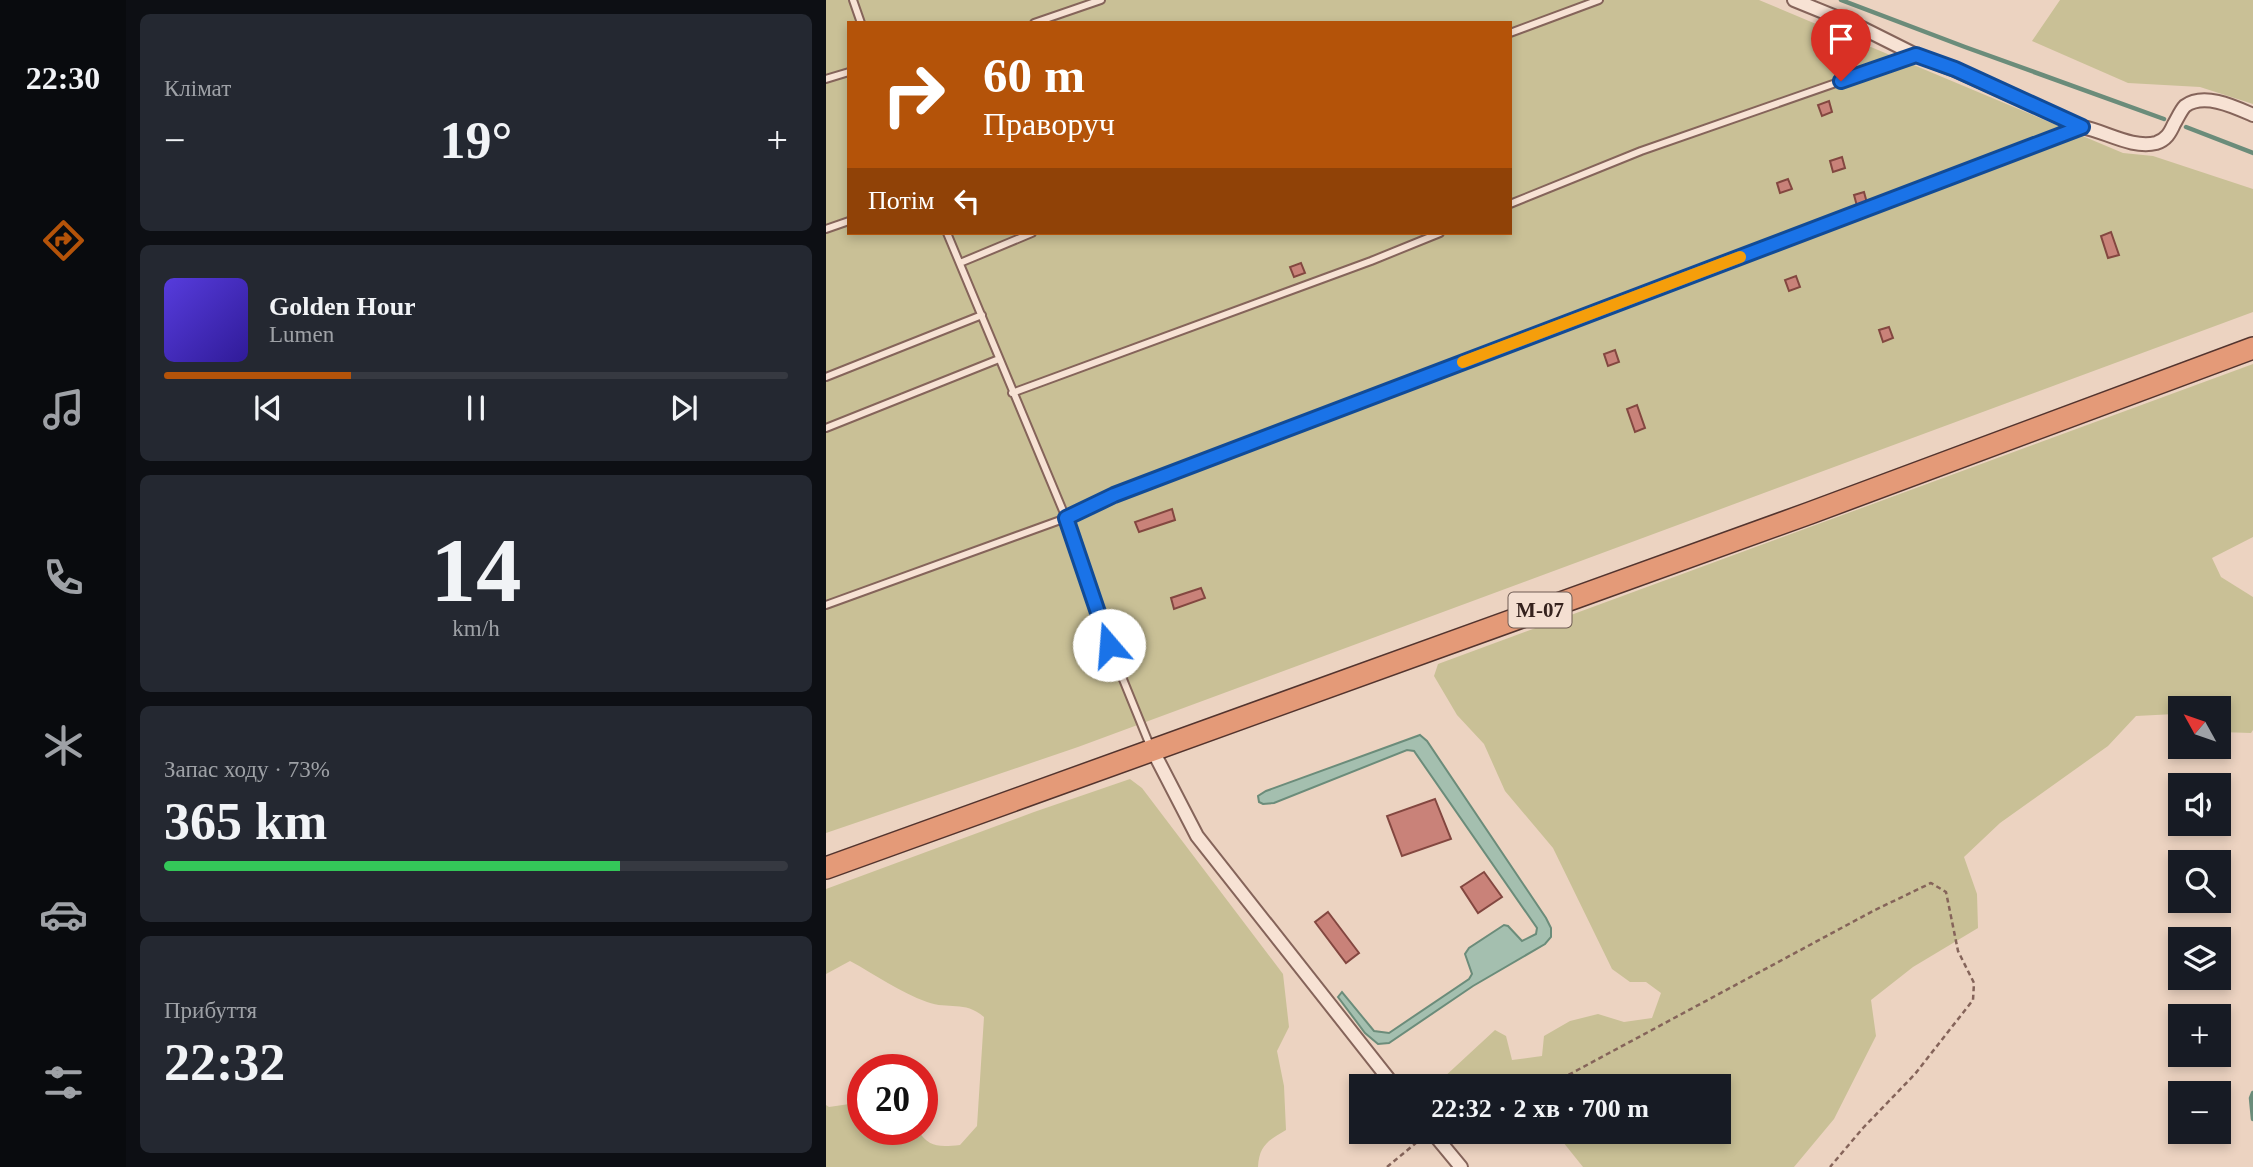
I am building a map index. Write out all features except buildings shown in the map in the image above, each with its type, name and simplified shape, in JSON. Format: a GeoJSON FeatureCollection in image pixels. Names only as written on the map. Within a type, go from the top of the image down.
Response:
{"type":"FeatureCollection","features":[{"type":"Feature","properties":{"kind":"highway","name":"М-07"},"geometry":{"type":"LineString","coordinates":[[826,868],[1810,513],[2253,348]]}},
{"type":"Feature","properties":{"kind":"street"},"geometry":{"type":"LineString","coordinates":[[1794,0],[2082,127],[2138,144],[2156,143],[2168,136],[2184,107],[2198,101],[2213,101],[2253,115]]}},
{"type":"Feature","properties":{"kind":"street"},"geometry":{"type":"LineString","coordinates":[[1152,749],[1197,835],[1385,1074]]}},
{"type":"Feature","properties":{"kind":"street"},"geometry":{"type":"LineString","coordinates":[[1441,1144],[1461,1167]]}},
{"type":"Feature","properties":{"kind":"lane"},"geometry":{"type":"LineString","coordinates":[[853,0],[860,21]]}},
{"type":"Feature","properties":{"kind":"lane"},"geometry":{"type":"LineString","coordinates":[[1040,21],[1101,0]]}},
{"type":"Feature","properties":{"kind":"lane"},"geometry":{"type":"LineString","coordinates":[[1512,32],[1599,0]]}},
{"type":"Feature","properties":{"kind":"lane"},"geometry":{"type":"LineString","coordinates":[[1512,203],[1641,151],[1916,55]]}},
{"type":"Feature","properties":{"kind":"lane"},"geometry":{"type":"LineString","coordinates":[[826,79],[847,73]]}},
{"type":"Feature","properties":{"kind":"lane"},"geometry":{"type":"LineString","coordinates":[[826,604],[1066,518],[1114,495],[2082,127]]}},
{"type":"Feature","properties":{"kind":"lane"},"geometry":{"type":"LineString","coordinates":[[826,229],[847,222]]}},
{"type":"Feature","properties":{"kind":"lane"},"geometry":{"type":"LineString","coordinates":[[948,235],[1066,518],[1109,645],[1152,749]]}},
{"type":"Feature","properties":{"kind":"lane"},"geometry":{"type":"LineString","coordinates":[[960,263],[1027,235]]}},
{"type":"Feature","properties":{"kind":"lane"},"geometry":{"type":"LineString","coordinates":[[1012,393],[1435,235]]}},
{"type":"Feature","properties":{"kind":"lane"},"geometry":{"type":"LineString","coordinates":[[826,377],[982,315]]}},
{"type":"Feature","properties":{"kind":"lane"},"geometry":{"type":"LineString","coordinates":[[826,428],[999,359]]}},
{"type":"Feature","properties":{"kind":"path"},"geometry":{"type":"LineString","coordinates":[[1570,1074],[1873,911],[1931,883],[1945,892],[1958,951],[1974,983],[1973,1000],[1914,1074],[1830,1167]]}},
{"type":"Feature","properties":{"kind":"path"},"geometry":{"type":"LineString","coordinates":[[1387,1167],[1415,1144]]}},
{"type":"Feature","properties":{"kind":"shaded area"},"geometry":{"type":"Polygon","coordinates":[[[826,0],[1759,0],[2123,153],[2153,156],[2253,189],[2253,312],[1078,747],[826,833],[826,0]]]}},
{"type":"Feature","properties":{"kind":"shaded area"},"geometry":{"type":"Polygon","coordinates":[[[2060,0],[2253,0],[2253,104],[2200,87],[2128,83],[2032,41],[2060,0]]]}},
{"type":"Feature","properties":{"kind":"shaded area"},"geometry":{"type":"Polygon","coordinates":[[[2253,364],[2253,537],[2212,558],[2221,577],[2253,597],[2253,730],[2251,733],[2231,732],[2231,696],[2168,696],[2168,714],[2136,716],[2108,746],[2000,823],[1964,857],[1977,894],[1978,928],[1913,967],[1871,1000],[1876,1036],[1834,1119],[1794,1167],[1583,1167],[1565,1144],[1731,1144],[1731,1074],[1447,1074],[1495,1030],[1506,1036],[1512,1060],[1542,1056],[1544,1036],[1570,1021],[1598,1014],[1624,1022],[1652,1018],[1661,993],[1646,982],[1630,982],[1612,969],[1553,848],[1505,791],[1484,744],[1457,715],[1434,676],[1438,664],[2253,364]]]}},
{"type":"Feature","properties":{"kind":"shaded area"},"geometry":{"type":"Polygon","coordinates":[[[1420,735],[1427,741],[1546,918],[1551,928],[1551,937],[1545,944],[1473,986],[1389,1043],[1378,1044],[1365,1033],[1338,997],[1342,992],[1374,1031],[1389,1033],[1469,979],[1472,974],[1465,954],[1469,948],[1504,925],[1522,941],[1536,934],[1537,928],[1414,751],[1407,750],[1274,803],[1263,804],[1259,802],[1258,796],[1420,735]]]}},
{"type":"Feature","properties":{"kind":"shaded area"},"geometry":{"type":"Polygon","coordinates":[[[1130,779],[1142,788],[1283,974],[1289,1027],[1277,1051],[1284,1086],[1286,1130],[1266,1144],[1260,1153],[1258,1167],[826,1167],[826,1105],[847,1104],[847,1145],[960,1145],[977,1126],[984,1017],[963,1007],[935,1004],[917,998],[850,961],[826,974],[826,889],[1130,779]]]}},
{"type":"Feature","properties":{"kind":"waterway"},"geometry":{"type":"LineString","coordinates":[[1841,0],[2164,119]]}},
{"type":"Feature","properties":{"kind":"waterway"},"geometry":{"type":"LineString","coordinates":[[2186,127],[2253,153]]}},
{"type":"Feature","properties":{"kind":"waterway"},"geometry":{"type":"LineString","coordinates":[[2253,1093],[2253,1119]]}},
{"type":"Feature","properties":{"kind":"slow traffic"},"geometry":{"type":"LineString","coordinates":[[1463,362],[1740,257]]}},
{"type":"Feature","properties":{"kind":"route"},"geometry":{"type":"LineString","coordinates":[[1109,645],[1066,518],[1114,495],[2082,127],[1955,69],[1916,55],[1841,81]]}}]}
